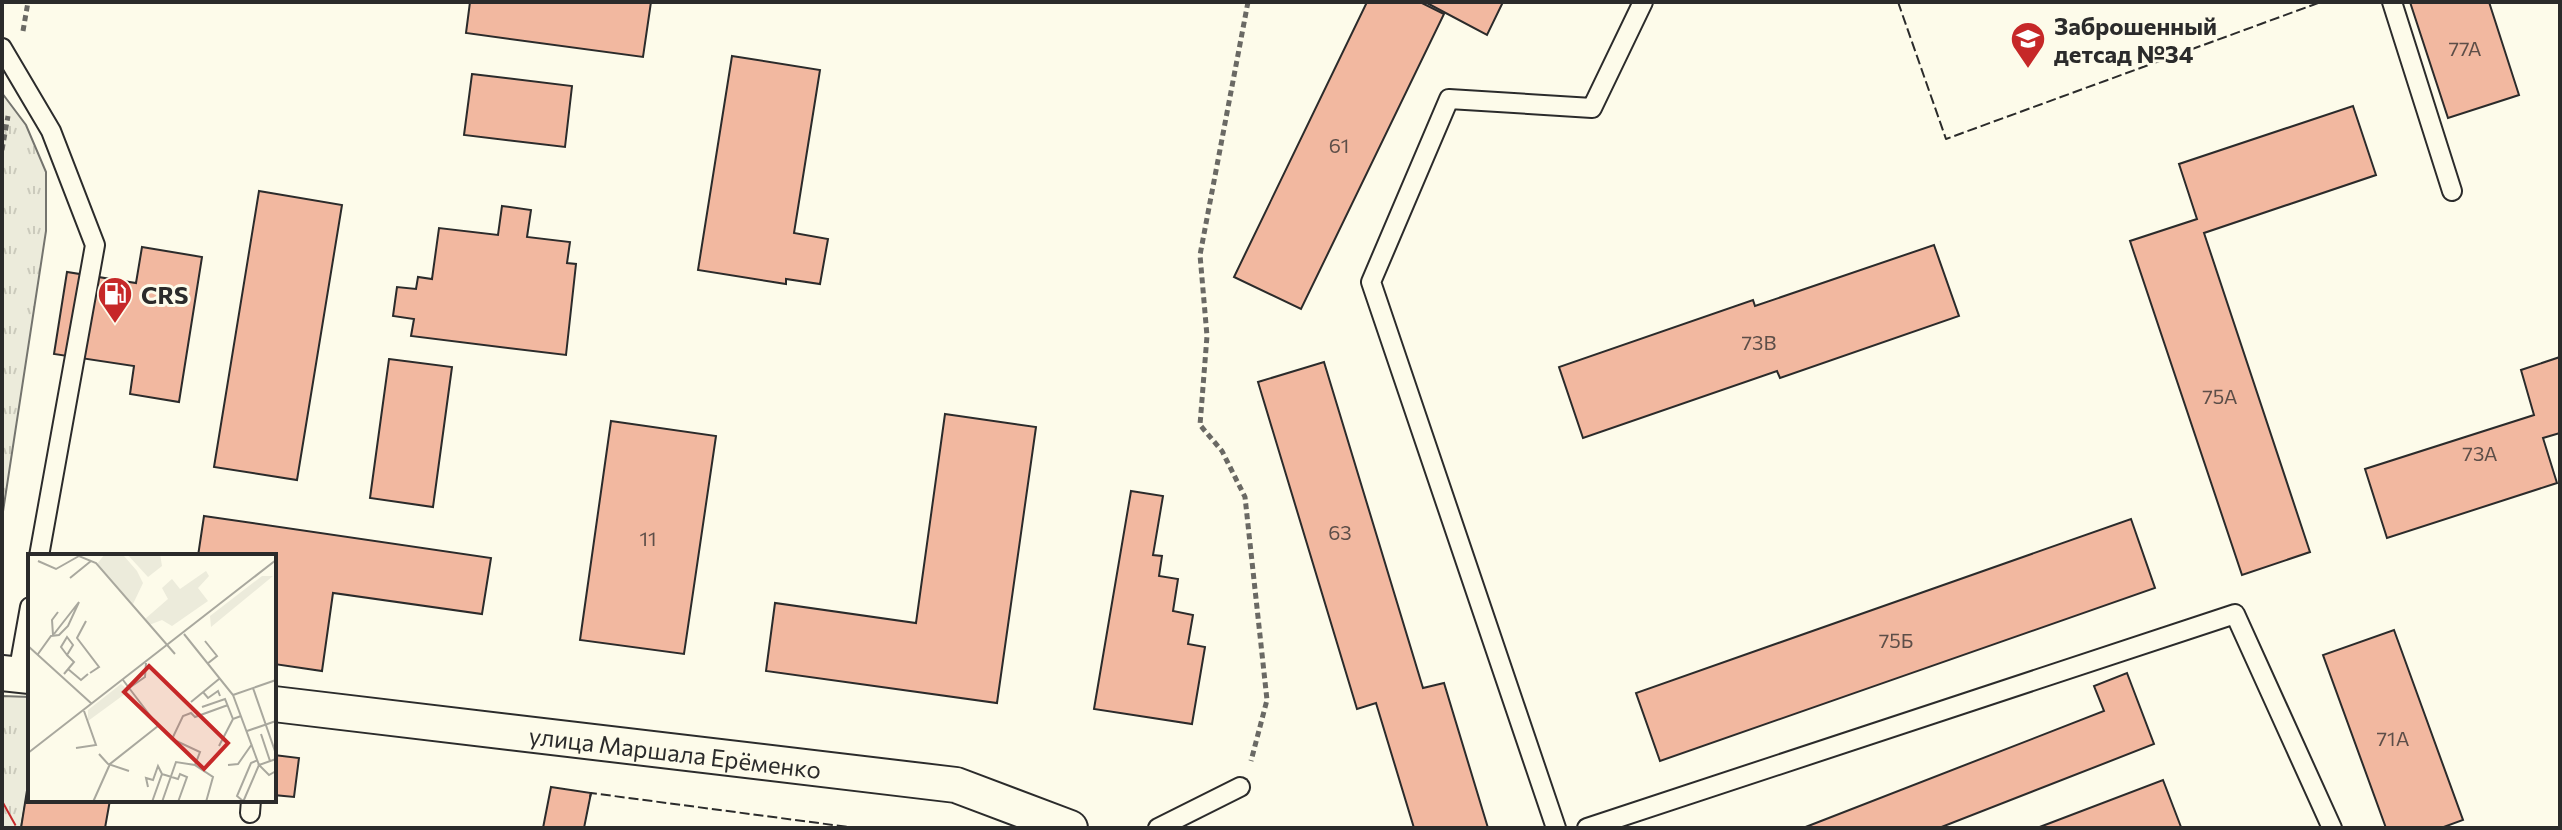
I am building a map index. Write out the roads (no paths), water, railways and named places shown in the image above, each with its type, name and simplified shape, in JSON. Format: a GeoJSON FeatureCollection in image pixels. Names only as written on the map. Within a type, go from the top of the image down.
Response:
{"type":"FeatureCollection","features":[{"type":"Feature","properties":{"kind":"street","name":"улица Маршала Ерёменко"},"geometry":{"type":"LineString","coordinates":[[276,704],[956,785],[1070,828]]}},
{"type":"Feature","properties":{"kind":"lane"},"geometry":{"type":"LineString","coordinates":[[1556,828],[1371,282],[1449,99],[1592,108],[1643,2]]}},
{"type":"Feature","properties":{"kind":"lane"},"geometry":{"type":"LineString","coordinates":[[2392,2],[2452,191]]}},
{"type":"Feature","properties":{"kind":"lane"},"geometry":{"type":"LineString","coordinates":[[2,48],[51,131],[95,245],[39,554]]}},
{"type":"Feature","properties":{"kind":"lane"},"geometry":{"type":"LineString","coordinates":[[1587,828],[2235,614],[2332,828]]}},
{"type":"Feature","properties":{"kind":"lane"},"geometry":{"type":"LineString","coordinates":[[17,674],[28,617]]}},
{"type":"Feature","properties":{"kind":"lane"},"geometry":{"type":"LineString","coordinates":[[1158,828],[1240,787]]}},
{"type":"Feature","properties":{"kind":"place","name":"Заброшенный детсад №34"},"geometry":{"type":"Point","coordinates":[2028,70]}},
{"type":"Feature","properties":{"kind":"place","name":"CRS"},"geometry":{"type":"Point","coordinates":[115,325]}}]}
